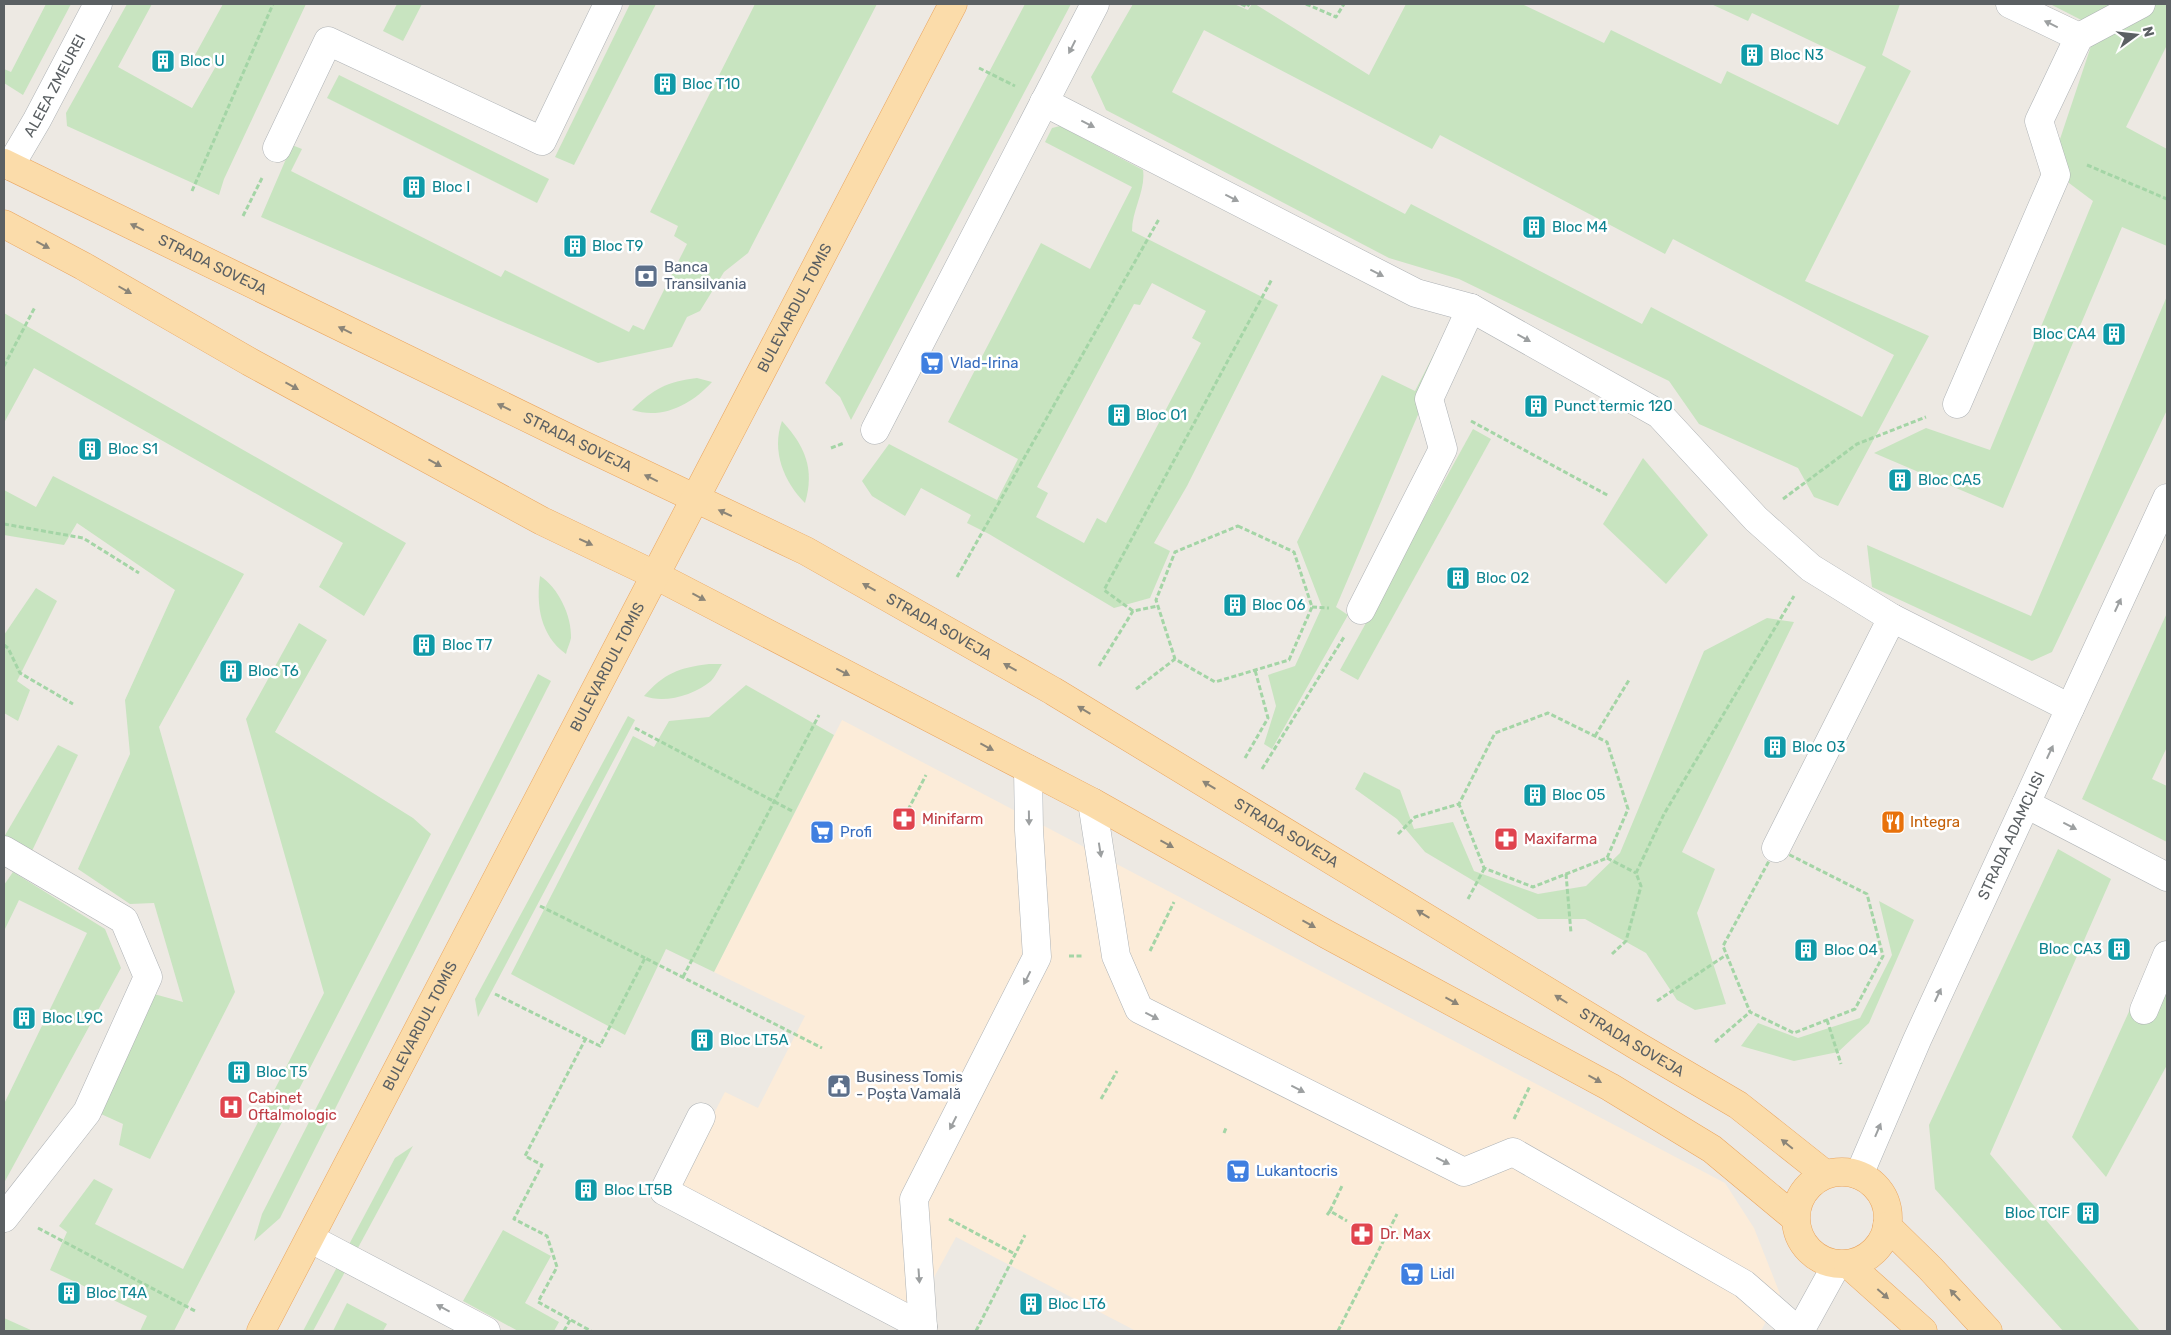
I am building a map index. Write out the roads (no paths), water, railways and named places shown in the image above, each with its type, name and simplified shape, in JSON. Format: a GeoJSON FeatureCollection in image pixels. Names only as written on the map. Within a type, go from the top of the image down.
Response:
{"type":"FeatureCollection","features":[{"type":"Feature","properties":{"kind":"main road","name":"BULEVARDUL TOMIS"},"geometry":{"type":"LineString","coordinates":[[261,1331],[311,1239],[402,1056],[953,4]]}},
{"type":"Feature","properties":{"kind":"main road","name":"STRADA SOVEJA"},"geometry":{"type":"LineString","coordinates":[[7,164],[695,499],[806,551],[1053,691],[1638,1047],[1738,1105],[1825,1174]]}},
{"type":"Feature","properties":{"kind":"main road"},"geometry":{"type":"LineString","coordinates":[[4,224],[83,266],[250,362],[542,521],[655,575],[1092,802],[1328,935],[1610,1087],[1712,1149],[1795,1218]]}},
{"type":"Feature","properties":{"kind":"main road"},"geometry":{"type":"LineString","coordinates":[[1842,1264],[1869,1255],[1877,1247],[1887,1226],[1885,1202],[1879,1190],[1859,1175],[1847,1172],[1825,1174],[1803,1192],[1795,1218],[1803,1244],[1813,1254],[1824,1260],[1842,1264],[1923,1331]]}},
{"type":"Feature","properties":{"kind":"main road"},"geometry":{"type":"LineString","coordinates":[[1887,1226],[1930,1268],[1988,1331]]}},
{"type":"Feature","properties":{"kind":"street","name":"ALEEA ZMEUREI"},"geometry":{"type":"LineString","coordinates":[[7,164],[37,120],[98,4]]}},
{"type":"Feature","properties":{"kind":"street"},"geometry":{"type":"LineString","coordinates":[[277,148],[328,41],[542,141],[608,4]]}},
{"type":"Feature","properties":{"kind":"street"},"geometry":{"type":"LineString","coordinates":[[875,430],[1095,4]]}},
{"type":"Feature","properties":{"kind":"street"},"geometry":{"type":"LineString","coordinates":[[2010,4],[2079,37]]}},
{"type":"Feature","properties":{"kind":"street"},"geometry":{"type":"LineString","coordinates":[[1957,404],[2056,175],[2039,120],[2079,37],[2141,4]]}},
{"type":"Feature","properties":{"kind":"street"},"geometry":{"type":"LineString","coordinates":[[1044,102],[1416,293],[1471,308],[1659,414],[1756,519],[1811,568],[1892,618],[2070,708]]}},
{"type":"Feature","properties":{"kind":"street"},"geometry":{"type":"LineString","coordinates":[[1361,610],[1443,449],[1429,399],[1471,308]]}},
{"type":"Feature","properties":{"kind":"street","name":"STRADA ADAMCLISI"},"geometry":{"type":"LineString","coordinates":[[1859,1175],[1917,1040],[2167,498]]}},
{"type":"Feature","properties":{"kind":"street"},"geometry":{"type":"LineString","coordinates":[[1776,848],[1892,618]]}},
{"type":"Feature","properties":{"kind":"street"},"geometry":{"type":"LineString","coordinates":[[922,1329],[914,1199],[1037,957],[1029,830],[1028,769]]}},
{"type":"Feature","properties":{"kind":"street"},"geometry":{"type":"LineString","coordinates":[[1092,802],[1116,956],[1139,1009],[1464,1172],[1513,1152],[1744,1284],[1799,1331],[1842,1264]]}},
{"type":"Feature","properties":{"kind":"street"},"geometry":{"type":"LineString","coordinates":[[2026,804],[2167,877]]}},
{"type":"Feature","properties":{"kind":"street"},"geometry":{"type":"LineString","coordinates":[[4,850],[124,920],[148,977],[87,1112],[5,1215]]}},
{"type":"Feature","properties":{"kind":"street"},"geometry":{"type":"LineString","coordinates":[[2144,1010],[2167,955]]}},
{"type":"Feature","properties":{"kind":"street"},"geometry":{"type":"LineString","coordinates":[[701,1117],[664,1191],[922,1329]]}},
{"type":"Feature","properties":{"kind":"street"},"geometry":{"type":"LineString","coordinates":[[311,1239],[486,1331]]}},
{"type":"Feature","properties":{"kind":"place","name":"Bloc N3"},"geometry":{"type":"Point","coordinates":[1752,55]}},
{"type":"Feature","properties":{"kind":"place","name":"Bloc U"},"geometry":{"type":"Point","coordinates":[163,61]}},
{"type":"Feature","properties":{"kind":"place","name":"Bloc T10"},"geometry":{"type":"Point","coordinates":[665,84]}},
{"type":"Feature","properties":{"kind":"place","name":"Bloc I"},"geometry":{"type":"Point","coordinates":[414,187]}},
{"type":"Feature","properties":{"kind":"place","name":"Bloc M4"},"geometry":{"type":"Point","coordinates":[1534,227]}},
{"type":"Feature","properties":{"kind":"place","name":"Bloc T9"},"geometry":{"type":"Point","coordinates":[575,246]}},
{"type":"Feature","properties":{"kind":"place","name":"Banca Transilvania"},"geometry":{"type":"Point","coordinates":[646,276]}},
{"type":"Feature","properties":{"kind":"place","name":"Bloc CA4"},"geometry":{"type":"Point","coordinates":[2114,334]}},
{"type":"Feature","properties":{"kind":"place","name":"Vlad-Irina"},"geometry":{"type":"Point","coordinates":[932,363]}},
{"type":"Feature","properties":{"kind":"place","name":"Punct termic 120"},"geometry":{"type":"Point","coordinates":[1536,406]}},
{"type":"Feature","properties":{"kind":"place","name":"Bloc O1"},"geometry":{"type":"Point","coordinates":[1119,415]}},
{"type":"Feature","properties":{"kind":"place","name":"Bloc S1"},"geometry":{"type":"Point","coordinates":[90,449]}},
{"type":"Feature","properties":{"kind":"place","name":"Bloc CA5"},"geometry":{"type":"Point","coordinates":[1900,480]}},
{"type":"Feature","properties":{"kind":"place","name":"Bloc O2"},"geometry":{"type":"Point","coordinates":[1458,578]}},
{"type":"Feature","properties":{"kind":"place","name":"Bloc O6"},"geometry":{"type":"Point","coordinates":[1235,605]}},
{"type":"Feature","properties":{"kind":"place","name":"Bloc T7"},"geometry":{"type":"Point","coordinates":[424,645]}},
{"type":"Feature","properties":{"kind":"place","name":"Bloc T6"},"geometry":{"type":"Point","coordinates":[231,671]}},
{"type":"Feature","properties":{"kind":"place","name":"Bloc O3"},"geometry":{"type":"Point","coordinates":[1775,747]}},
{"type":"Feature","properties":{"kind":"place","name":"Bloc O5"},"geometry":{"type":"Point","coordinates":[1535,795]}},
{"type":"Feature","properties":{"kind":"place","name":"Minifarm"},"geometry":{"type":"Point","coordinates":[904,819]}},
{"type":"Feature","properties":{"kind":"place","name":"Integra"},"geometry":{"type":"Point","coordinates":[1893,822]}},
{"type":"Feature","properties":{"kind":"place","name":"Profi"},"geometry":{"type":"Point","coordinates":[822,832]}},
{"type":"Feature","properties":{"kind":"place","name":"Maxifarma"},"geometry":{"type":"Point","coordinates":[1506,839]}},
{"type":"Feature","properties":{"kind":"place","name":"Bloc CA3"},"geometry":{"type":"Point","coordinates":[2119,949]}},
{"type":"Feature","properties":{"kind":"place","name":"Bloc O4"},"geometry":{"type":"Point","coordinates":[1806,950]}},
{"type":"Feature","properties":{"kind":"place","name":"Bloc L9C"},"geometry":{"type":"Point","coordinates":[24,1018]}},
{"type":"Feature","properties":{"kind":"place","name":"Bloc LT5A"},"geometry":{"type":"Point","coordinates":[702,1040]}},
{"type":"Feature","properties":{"kind":"place","name":"Bloc T5"},"geometry":{"type":"Point","coordinates":[239,1072]}},
{"type":"Feature","properties":{"kind":"place","name":"Business Tomis - Poșta Vamală"},"geometry":{"type":"Point","coordinates":[839,1086]}},
{"type":"Feature","properties":{"kind":"place","name":"Cabinet Oftalmologic"},"geometry":{"type":"Point","coordinates":[231,1107]}},
{"type":"Feature","properties":{"kind":"place","name":"Lukantocris"},"geometry":{"type":"Point","coordinates":[1238,1171]}},
{"type":"Feature","properties":{"kind":"place","name":"Bloc LT5B"},"geometry":{"type":"Point","coordinates":[586,1190]}},
{"type":"Feature","properties":{"kind":"place","name":"Bloc TCIF"},"geometry":{"type":"Point","coordinates":[2088,1213]}},
{"type":"Feature","properties":{"kind":"place","name":"Dr. Max"},"geometry":{"type":"Point","coordinates":[1362,1234]}},
{"type":"Feature","properties":{"kind":"place","name":"Lidl"},"geometry":{"type":"Point","coordinates":[1412,1274]}},
{"type":"Feature","properties":{"kind":"place","name":"Bloc T4A"},"geometry":{"type":"Point","coordinates":[69,1293]}},
{"type":"Feature","properties":{"kind":"place","name":"Bloc LT6"},"geometry":{"type":"Point","coordinates":[1031,1304]}}]}
